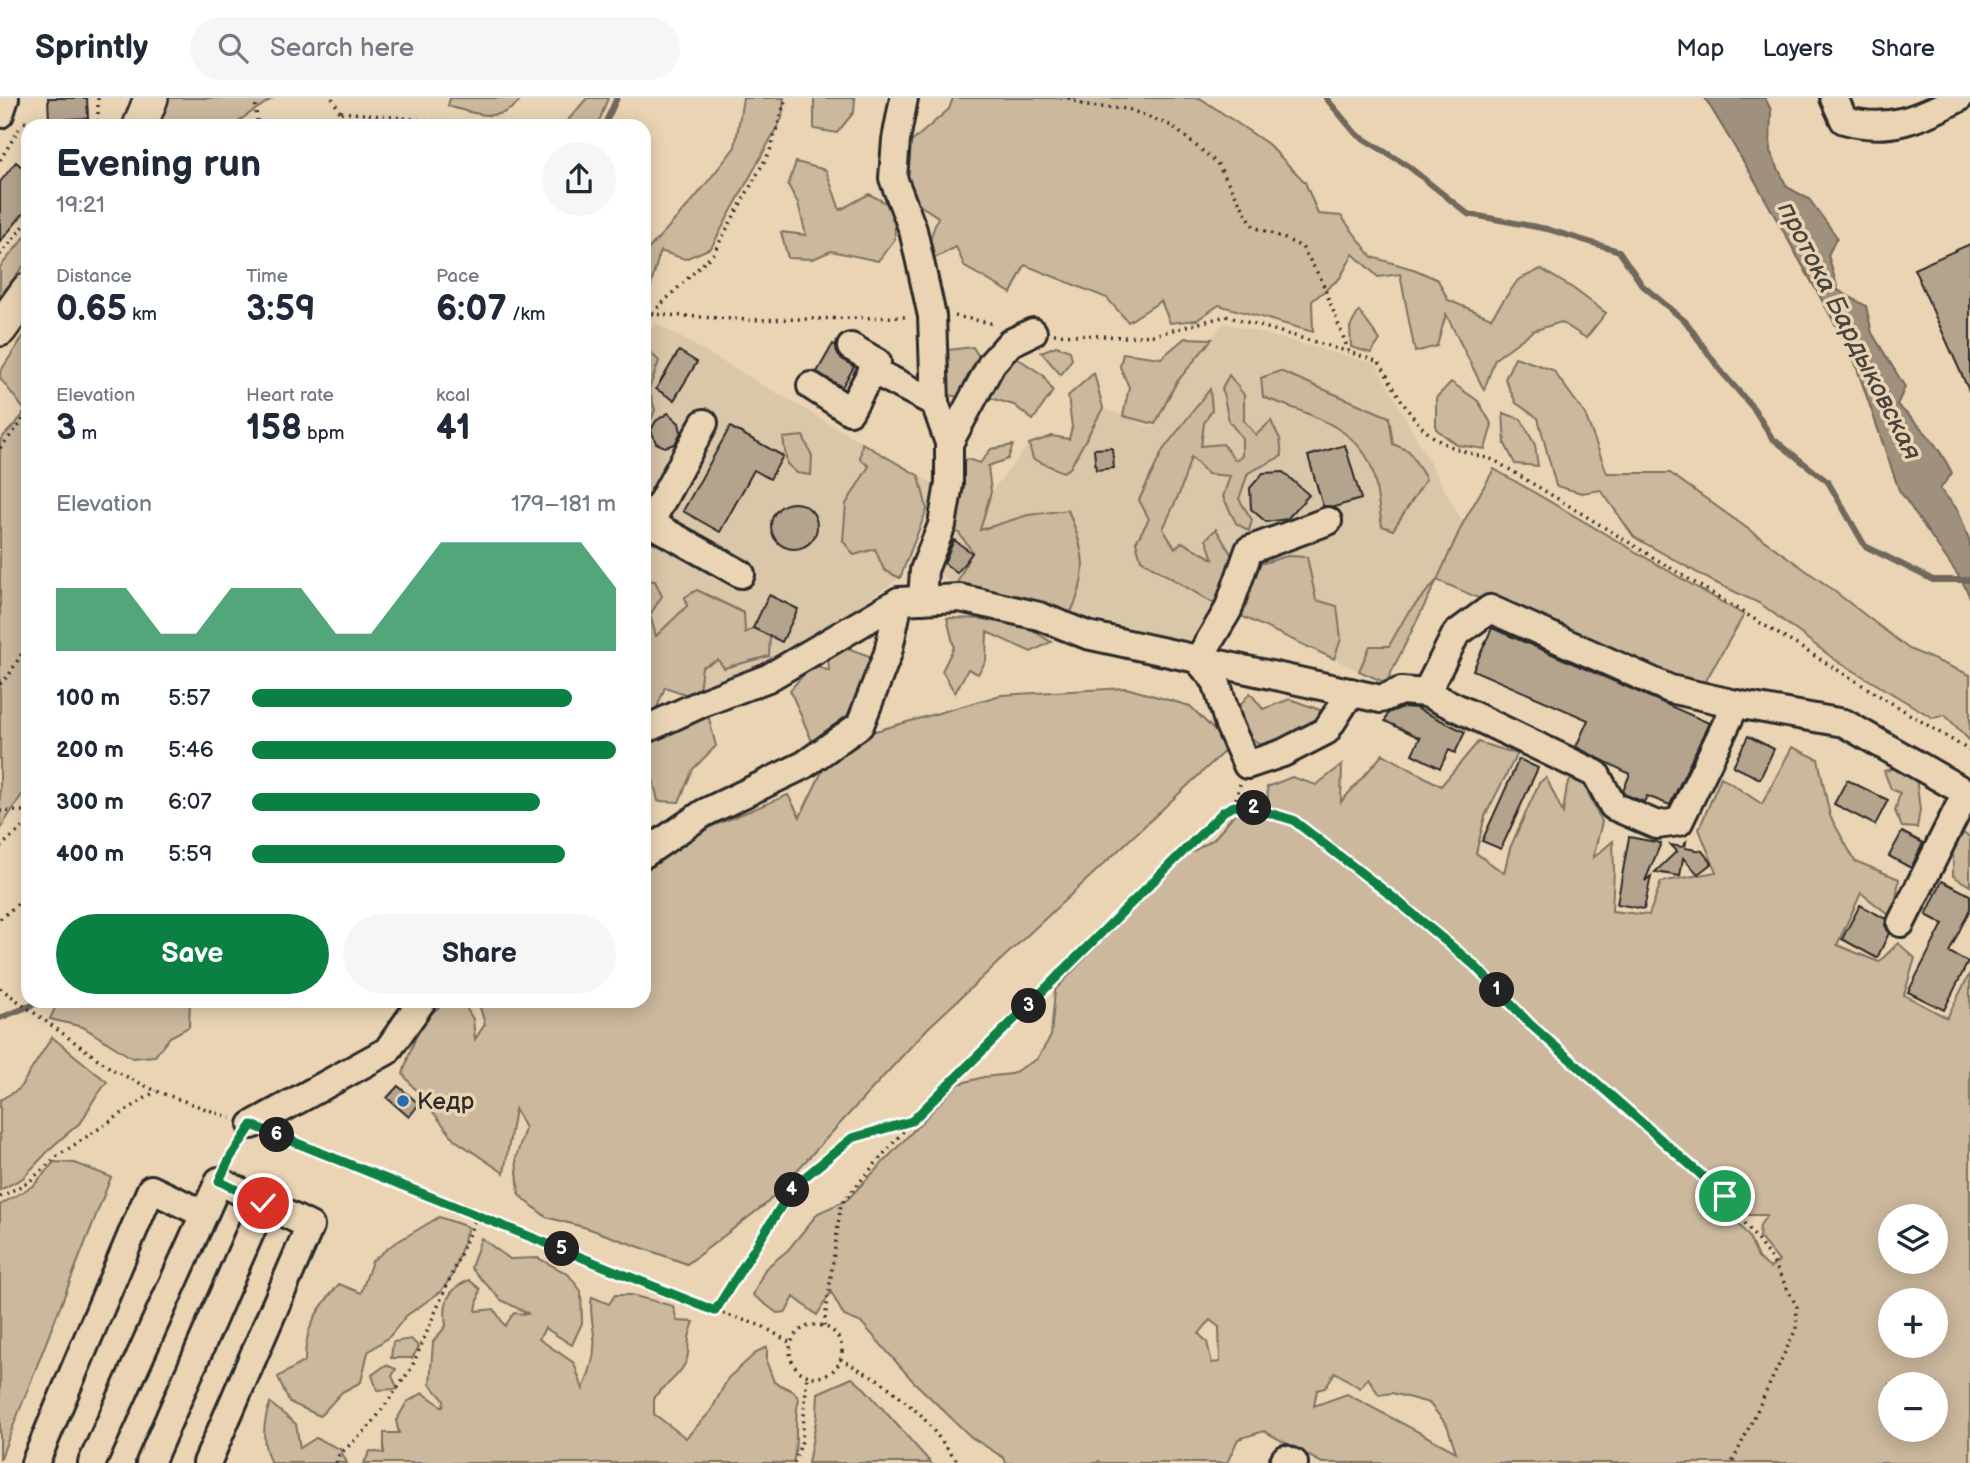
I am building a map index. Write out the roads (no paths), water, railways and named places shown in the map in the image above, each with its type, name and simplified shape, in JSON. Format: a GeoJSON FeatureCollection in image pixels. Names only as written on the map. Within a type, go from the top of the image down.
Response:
{"type":"FeatureCollection","features":[{"type":"Feature","properties":{"kind":"main road"},"geometry":{"type":"LineString","coordinates":[[143,119],[151,98]]}},
{"type":"Feature","properties":{"kind":"main road"},"geometry":{"type":"LineString","coordinates":[[0,329],[21,300]]}},
{"type":"Feature","properties":{"kind":"lane"},"geometry":{"type":"LineString","coordinates":[[5,98],[12,118]]}},
{"type":"Feature","properties":{"kind":"lane"},"geometry":{"type":"LineString","coordinates":[[651,850],[704,813],[804,765],[860,725],[942,526],[949,484],[949,443],[935,403],[932,316],[913,230],[893,178],[896,140],[904,98]]}},
{"type":"Feature","properties":{"kind":"lane"},"geometry":{"type":"LineString","coordinates":[[1834,98],[1844,120],[1880,125],[1917,119],[1959,98]]}},
{"type":"Feature","properties":{"kind":"lane"},"geometry":{"type":"LineString","coordinates":[[949,443],[992,363],[1010,342],[1033,332]]}},
{"type":"Feature","properties":{"kind":"lane"},"geometry":{"type":"LineString","coordinates":[[811,386],[850,411],[877,362],[851,346]]}},
{"type":"Feature","properties":{"kind":"lane"},"geometry":{"type":"LineString","coordinates":[[872,370],[935,403]]}},
{"type":"Feature","properties":{"kind":"lane"},"geometry":{"type":"LineString","coordinates":[[651,516],[704,423]]}},
{"type":"Feature","properties":{"kind":"lane"},"geometry":{"type":"LineString","coordinates":[[1198,660],[1228,610],[1249,550],[1328,522]]}},
{"type":"Feature","properties":{"kind":"lane"},"geometry":{"type":"LineString","coordinates":[[651,525],[741,574]]}},
{"type":"Feature","properties":{"kind":"lane"},"geometry":{"type":"LineString","coordinates":[[651,727],[768,678],[910,600],[960,598],[1039,616],[1087,635],[1381,699],[1401,691],[1426,693],[1596,774],[1613,806],[1657,825],[1679,822],[1736,704]]}},
{"type":"Feature","properties":{"kind":"lane"},"geometry":{"type":"LineString","coordinates":[[1426,693],[1455,634],[1490,609],[1670,689],[1844,723],[1968,794],[1901,923]]}},
{"type":"Feature","properties":{"kind":"lane"},"geometry":{"type":"LineString","coordinates":[[1198,660],[1216,681],[1229,725],[1247,765],[1326,732],[1351,692]]}},
{"type":"Feature","properties":{"kind":"lane"},"geometry":{"type":"LineString","coordinates":[[252,1125],[387,1051],[418,1008]]}},
{"type":"Feature","properties":{"kind":"lane"},"geometry":{"type":"LineString","coordinates":[[92,1463],[219,1181],[310,1226],[207,1463]]}},
{"type":"Feature","properties":{"kind":"lane"},"geometry":{"type":"LineString","coordinates":[[35,1463],[151,1189],[204,1214]]}},
{"type":"Feature","properties":{"kind":"lane"},"geometry":{"type":"LineString","coordinates":[[150,1463],[263,1203]]}},
{"type":"Feature","properties":{"kind":"lane"},"geometry":{"type":"LineString","coordinates":[[1283,1463],[1285,1459],[1294,1463]]}},
{"type":"Feature","properties":{"kind":"water","name":"протока Бардыковская"},"geometry":{"type":"Polygon","coordinates":[[[1705,98],[1765,98],[1771,110],[1770,151],[1787,187],[1809,199],[1837,237],[1828,255],[1838,290],[1866,306],[1872,333],[1905,387],[1897,405],[1928,436],[1952,473],[1940,489],[1958,510],[1970,542],[1970,597],[1962,581],[1899,490],[1852,354],[1754,179],[1705,98]]]}},
{"type":"Feature","properties":{"kind":"waterway"},"geometry":{"type":"LineString","coordinates":[[607,119],[617,98]]}},
{"type":"Feature","properties":{"kind":"waterway"},"geometry":{"type":"LineString","coordinates":[[1326,98],[1356,134],[1408,166],[1468,214],[1547,229],[1619,251],[1642,285],[1686,322],[1720,370],[1754,409],[1772,438],[1828,482],[1865,546],[1933,580],[1970,580]]}},
{"type":"Feature","properties":{"kind":"waterway"},"geometry":{"type":"LineString","coordinates":[[0,1018],[25,1008]]}},
{"type":"Feature","properties":{"kind":"place","name":"Кедр"},"geometry":{"type":"Point","coordinates":[403,1101]}}]}
